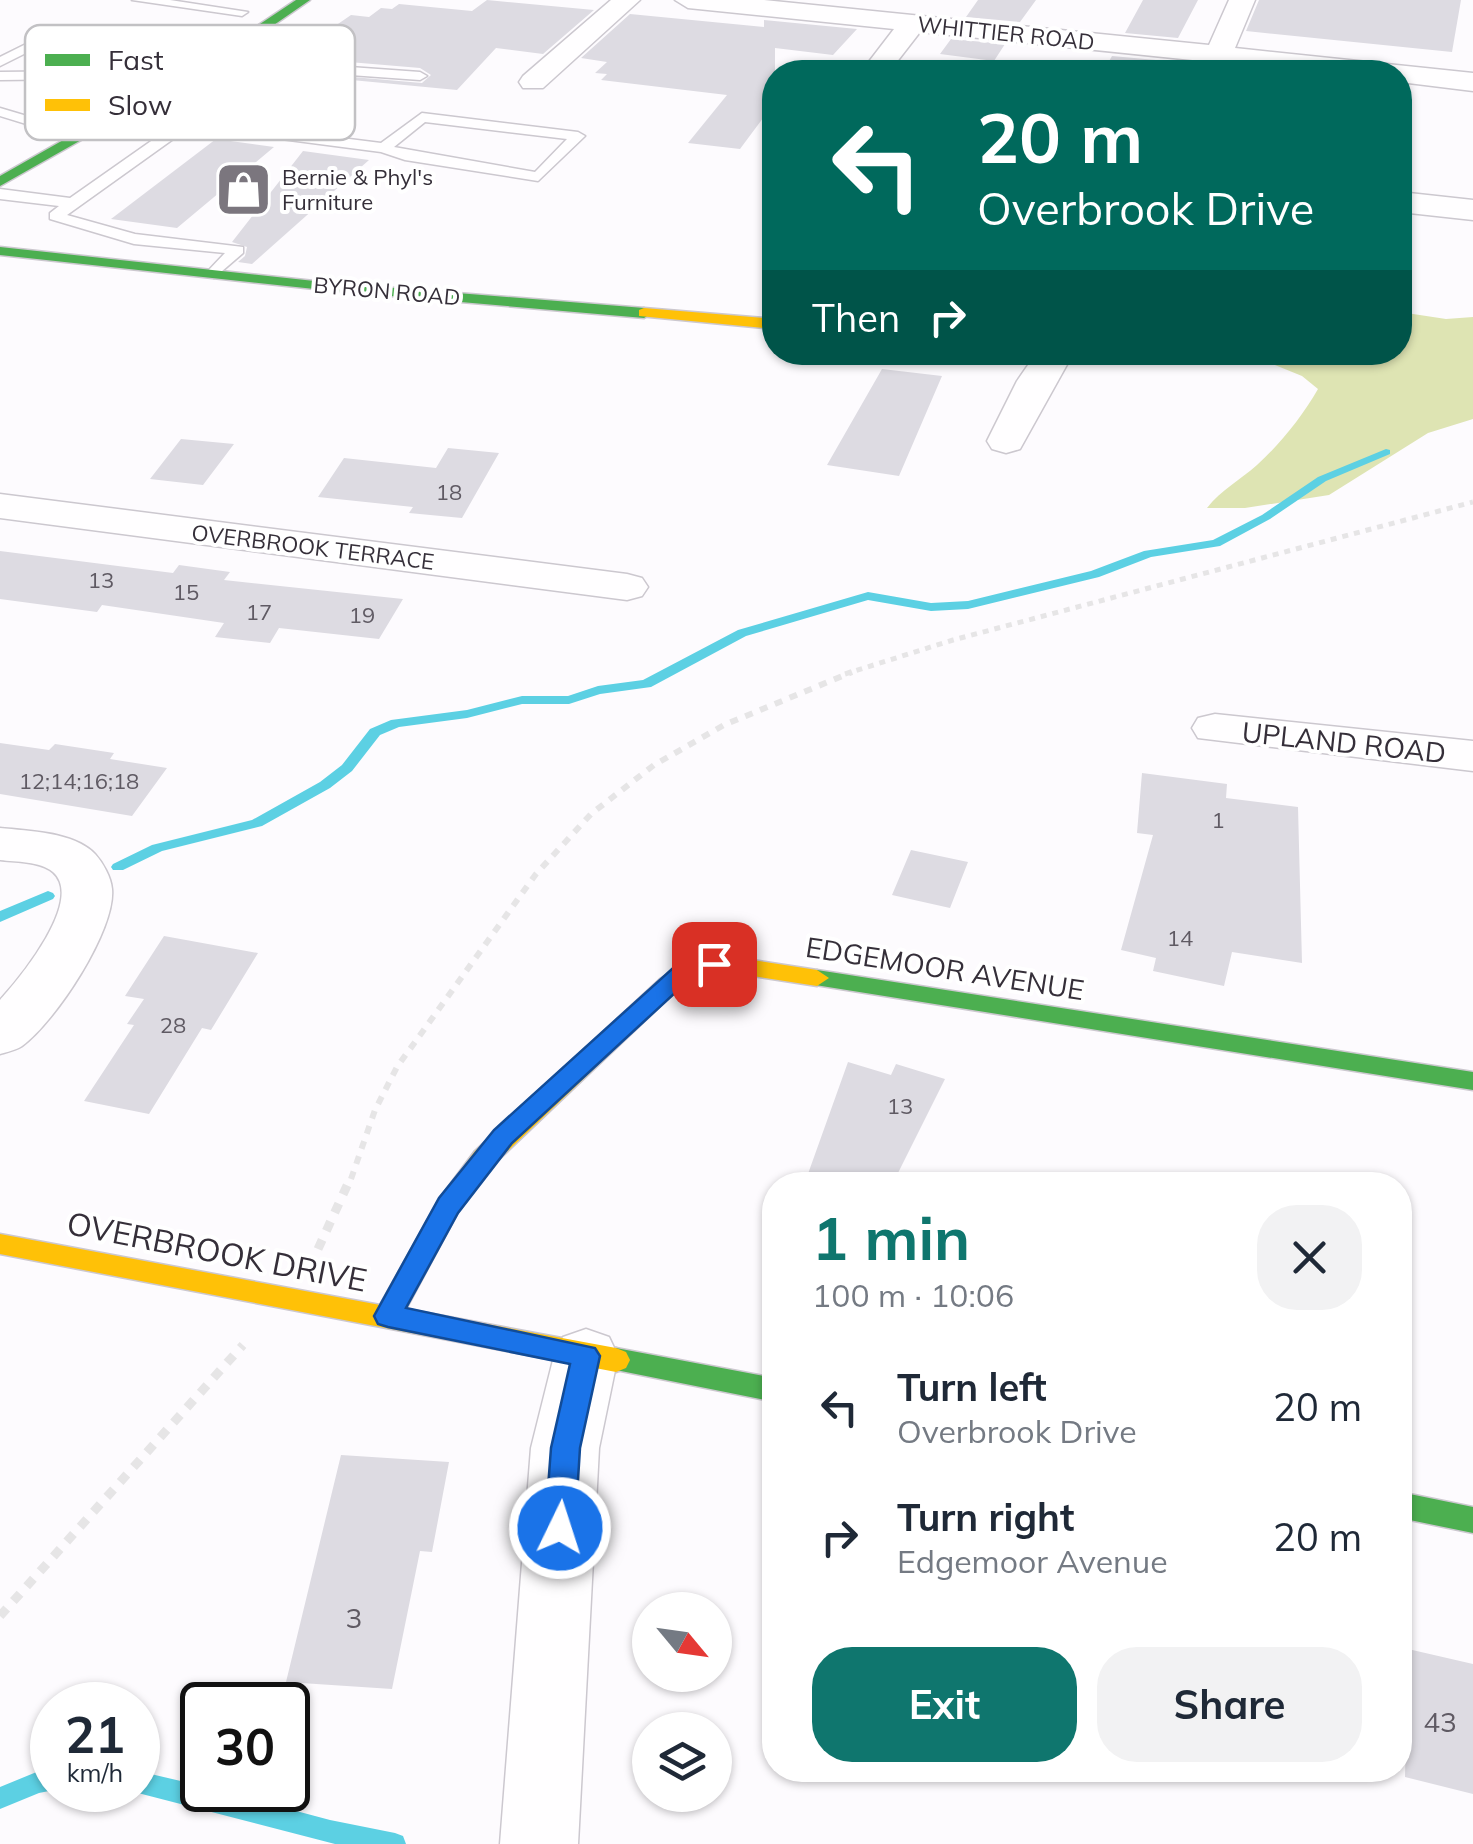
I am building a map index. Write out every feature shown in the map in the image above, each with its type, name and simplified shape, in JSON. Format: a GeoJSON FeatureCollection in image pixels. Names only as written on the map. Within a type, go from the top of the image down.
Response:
{"type":"FeatureCollection","features":[{"type":"Feature","properties":{"kind":"main road"},"geometry":{"type":"LineString","coordinates":[[267,25],[304,0]]}},
{"type":"Feature","properties":{"kind":"main road"},"geometry":{"type":"LineString","coordinates":[[223,25],[251,6]]}},
{"type":"Feature","properties":{"kind":"main road"},"geometry":{"type":"LineString","coordinates":[[16,145],[25,140]]}},
{"type":"Feature","properties":{"kind":"main road"},"geometry":{"type":"LineString","coordinates":[[0,182],[74,140]]}},
{"type":"Feature","properties":{"kind":"main road","name":"BYRON ROAD"},"geometry":{"type":"LineString","coordinates":[[0,251],[762,323]]}},
{"type":"Feature","properties":{"kind":"main road","name":"EDGEMOOR AVENUE"},"geometry":{"type":"LineString","coordinates":[[388,1316],[449,1206],[484,1158],[668,985],[697,968],[733,965],[1473,1081]]}},
{"type":"Feature","properties":{"kind":"main road","name":"OVERBROOK DRIVE"},"geometry":{"type":"LineString","coordinates":[[0,1244],[762,1388]]}},
{"type":"Feature","properties":{"kind":"main road"},"geometry":{"type":"LineString","coordinates":[[1412,1507],[1473,1520]]}},
{"type":"Feature","properties":{"kind":"street"},"geometry":{"type":"LineString","coordinates":[[533,82],[627,0]]}},
{"type":"Feature","properties":{"kind":"street","name":"WHITTIER ROAD"},"geometry":{"type":"LineString","coordinates":[[688,0],[913,22],[1186,60]]}},
{"type":"Feature","properties":{"kind":"street"},"geometry":{"type":"LineString","coordinates":[[1217,60],[1242,0]]}},
{"type":"Feature","properties":{"kind":"street"},"geometry":{"type":"LineString","coordinates":[[884,60],[913,22]]}},
{"type":"Feature","properties":{"kind":"street"},"geometry":{"type":"LineString","coordinates":[[1412,75],[1473,82]]}},
{"type":"Feature","properties":{"kind":"street"},"geometry":{"type":"LineString","coordinates":[[1412,203],[1473,210]]}},
{"type":"Feature","properties":{"kind":"street"},"geometry":{"type":"LineString","coordinates":[[1006,440],[1046,365]]}},
{"type":"Feature","properties":{"kind":"street","name":"OVERBROOK TERRACE"},"geometry":{"type":"LineString","coordinates":[[0,506],[626,587]]}},
{"type":"Feature","properties":{"kind":"street","name":"UPLAND ROAD"},"geometry":{"type":"LineString","coordinates":[[1215,728],[1473,756]]}},
{"type":"Feature","properties":{"kind":"street"},"geometry":{"type":"LineString","coordinates":[[0,844],[59,855],[78,866],[88,884],[84,911],[66,952],[34,999],[0,1034]]}},
{"type":"Feature","properties":{"kind":"street"},"geometry":{"type":"LineString","coordinates":[[539,1844],[566,1448],[586,1356]]}},
{"type":"Feature","properties":{"kind":"lane"},"geometry":{"type":"LineString","coordinates":[[138,0],[251,6]]}},
{"type":"Feature","properties":{"kind":"lane"},"geometry":{"type":"LineString","coordinates":[[0,62],[25,49]]}},
{"type":"Feature","properties":{"kind":"lane"},"geometry":{"type":"LineString","coordinates":[[355,71],[420,76]]}},
{"type":"Feature","properties":{"kind":"lane"},"geometry":{"type":"LineString","coordinates":[[0,76],[25,75]]}},
{"type":"Feature","properties":{"kind":"lane"},"geometry":{"type":"LineString","coordinates":[[0,112],[25,114]]}},
{"type":"Feature","properties":{"kind":"lane"},"geometry":{"type":"LineString","coordinates":[[318,140],[538,176],[578,136],[422,117],[384,148]]}},
{"type":"Feature","properties":{"kind":"lane"},"geometry":{"type":"LineString","coordinates":[[163,140],[70,204],[56,218],[142,240],[237,250],[214,273]]}},
{"type":"Feature","properties":{"kind":"lane"},"geometry":{"type":"LineString","coordinates":[[0,194],[70,204]]}},
{"type":"Feature","properties":{"kind":"lane"},"geometry":{"type":"LineString","coordinates":[[117,263],[142,240]]}},
{"type":"Feature","properties":{"kind":"green space"},"geometry":{"type":"Polygon","coordinates":[[[1412,314],[1446,319],[1473,317],[1473,419],[1428,433],[1329,495],[1245,508],[1207,508],[1257,465],[1298,420],[1318,389],[1302,376],[1275,365],[1412,365],[1412,314]]]}},
{"type":"Feature","properties":{"kind":"building"},"geometry":{"type":"Polygon","coordinates":[[[487,0],[594,10],[543,54],[496,48],[457,90],[355,80],[355,77],[422,83],[431,75],[420,68],[355,62],[355,25],[336,25],[351,15],[369,17],[381,8],[392,9],[399,4],[472,11],[487,0]]]}},
{"type":"Feature","properties":{"kind":"building"},"geometry":{"type":"Polygon","coordinates":[[[978,0],[1036,0],[1020,22],[966,17],[978,0]]]}},
{"type":"Feature","properties":{"kind":"building"},"geometry":{"type":"Polygon","coordinates":[[[1143,0],[1198,0],[1178,38],[1125,33],[1143,0]]]}},
{"type":"Feature","properties":{"kind":"building"},"geometry":{"type":"Polygon","coordinates":[[[1259,0],[1461,0],[1452,52],[1246,31],[1259,0]]]}},
{"type":"Feature","properties":{"kind":"building"},"geometry":{"type":"Polygon","coordinates":[[[630,14],[764,27],[764,20],[857,29],[833,55],[775,48],[775,60],[762,60],[762,119],[740,149],[688,143],[727,95],[601,80],[607,74],[595,73],[607,62],[581,58],[630,14]]]}},
{"type":"Feature","properties":{"kind":"building"},"geometry":{"type":"Polygon","coordinates":[[[951,39],[1005,44],[995,60],[940,54],[951,39]]]}},
{"type":"Feature","properties":{"kind":"building"},"geometry":{"type":"Polygon","coordinates":[[[1112,56],[1156,60],[1110,60],[1112,56]]]}},
{"type":"Feature","properties":{"kind":"building"},"geometry":{"type":"Polygon","coordinates":[[[215,140],[274,147],[177,228],[111,219],[215,140]]]}},
{"type":"Feature","properties":{"kind":"building"},"geometry":{"type":"Polygon","coordinates":[[[303,151],[369,160],[252,264],[238,262],[247,247],[232,242],[303,151]]]}},
{"type":"Feature","properties":{"kind":"building"},"geometry":{"type":"Polygon","coordinates":[[[882,369],[942,376],[899,476],[827,465],[882,369]]]}},
{"type":"Feature","properties":{"kind":"building"},"geometry":{"type":"Polygon","coordinates":[[[181,439],[234,444],[203,485],[150,479],[181,439]]]}},
{"type":"Feature","properties":{"kind":"building"},"geometry":{"type":"Polygon","coordinates":[[[448,448],[499,453],[462,518],[409,513],[413,507],[318,497],[344,458],[436,468],[448,448]]]}},
{"type":"Feature","properties":{"kind":"building"},"geometry":{"type":"Polygon","coordinates":[[[0,551],[173,573],[179,565],[230,572],[224,580],[403,599],[379,639],[279,628],[270,643],[215,637],[224,623],[102,605],[97,612],[0,599],[0,551]]]}},
{"type":"Feature","properties":{"kind":"building"},"geometry":{"type":"Polygon","coordinates":[[[0,743],[49,750],[55,744],[114,753],[110,759],[167,768],[132,816],[0,794],[0,743]]]}},
{"type":"Feature","properties":{"kind":"building"},"geometry":{"type":"Polygon","coordinates":[[[1142,773],[1227,784],[1226,798],[1298,807],[1302,963],[1232,952],[1224,986],[1153,971],[1156,958],[1121,950],[1153,835],[1137,833],[1142,773]]]}},
{"type":"Feature","properties":{"kind":"building"},"geometry":{"type":"Polygon","coordinates":[[[911,850],[968,862],[950,908],[892,895],[911,850]]]}},
{"type":"Feature","properties":{"kind":"building"},"geometry":{"type":"Polygon","coordinates":[[[164,936],[258,953],[211,1030],[202,1028],[149,1114],[84,1101],[134,1025],[127,1024],[144,999],[125,996],[164,936]]]}},
{"type":"Feature","properties":{"kind":"building"},"geometry":{"type":"Polygon","coordinates":[[[848,1062],[891,1075],[896,1064],[945,1079],[898,1172],[809,1172],[848,1062]]]}},
{"type":"Feature","properties":{"kind":"building"},"geometry":{"type":"Polygon","coordinates":[[[341,1455],[449,1462],[432,1552],[420,1551],[392,1689],[286,1682],[341,1455]]]}},
{"type":"Feature","properties":{"kind":"building"},"geometry":{"type":"Polygon","coordinates":[[[1412,1650],[1473,1664],[1473,1794],[1412,1779],[1412,1650]]]}},
{"type":"Feature","properties":{"kind":"waterway"},"geometry":{"type":"LineString","coordinates":[[118,867],[157,848],[257,823],[325,785],[347,768],[375,732],[396,723],[467,714],[522,700],[569,700],[598,690],[646,684],[742,633],[868,596],[931,607],[968,605],[1095,574],[1148,554],[1216,543],[1266,517],[1322,479],[1386,452]]}},
{"type":"Feature","properties":{"kind":"waterway"},"geometry":{"type":"LineString","coordinates":[[0,917],[48,896]]}},
{"type":"Feature","properties":{"kind":"waterway"},"geometry":{"type":"LineString","coordinates":[[0,1798],[30,1786]]}},
{"type":"Feature","properties":{"kind":"waterway"},"geometry":{"type":"LineString","coordinates":[[160,1787],[395,1844]]}},
{"type":"Feature","properties":{"kind":"traffic: fast"},"geometry":{"type":"LineString","coordinates":[[267,25],[304,0]]}},
{"type":"Feature","properties":{"kind":"traffic: fast"},"geometry":{"type":"LineString","coordinates":[[0,182],[73,140]]}},
{"type":"Feature","properties":{"kind":"traffic: fast"},"geometry":{"type":"LineString","coordinates":[[0,251],[333,287],[644,313]]}},
{"type":"Feature","properties":{"kind":"traffic: fast"},"geometry":{"type":"LineString","coordinates":[[817,978],[1473,1081]]}},
{"type":"Feature","properties":{"kind":"traffic: fast"},"geometry":{"type":"LineString","coordinates":[[616,1360],[762,1388]]}},
{"type":"Feature","properties":{"kind":"traffic: fast"},"geometry":{"type":"LineString","coordinates":[[1412,1507],[1473,1520]]}},
{"type":"Feature","properties":{"kind":"traffic: slow"},"geometry":{"type":"LineString","coordinates":[[644,313],[762,323]]}},
{"type":"Feature","properties":{"kind":"traffic: slow"},"geometry":{"type":"LineString","coordinates":[[388,1316],[449,1205],[484,1158],[668,985],[697,968],[733,965],[817,978]]}},
{"type":"Feature","properties":{"kind":"traffic: slow"},"geometry":{"type":"LineString","coordinates":[[0,1244],[616,1360]]}},
{"type":"Feature","properties":{"kind":"place","name":"Bernie & Phyl's Furniture"},"geometry":{"type":"Point","coordinates":[243,190]}},
{"type":"Feature","properties":{"kind":"route"},"geometry":{"type":"LineString","coordinates":[[560,1528],[566,1448],[586,1356],[388,1316],[449,1206],[503,1136],[668,985],[682,974],[714,964]]}}]}
